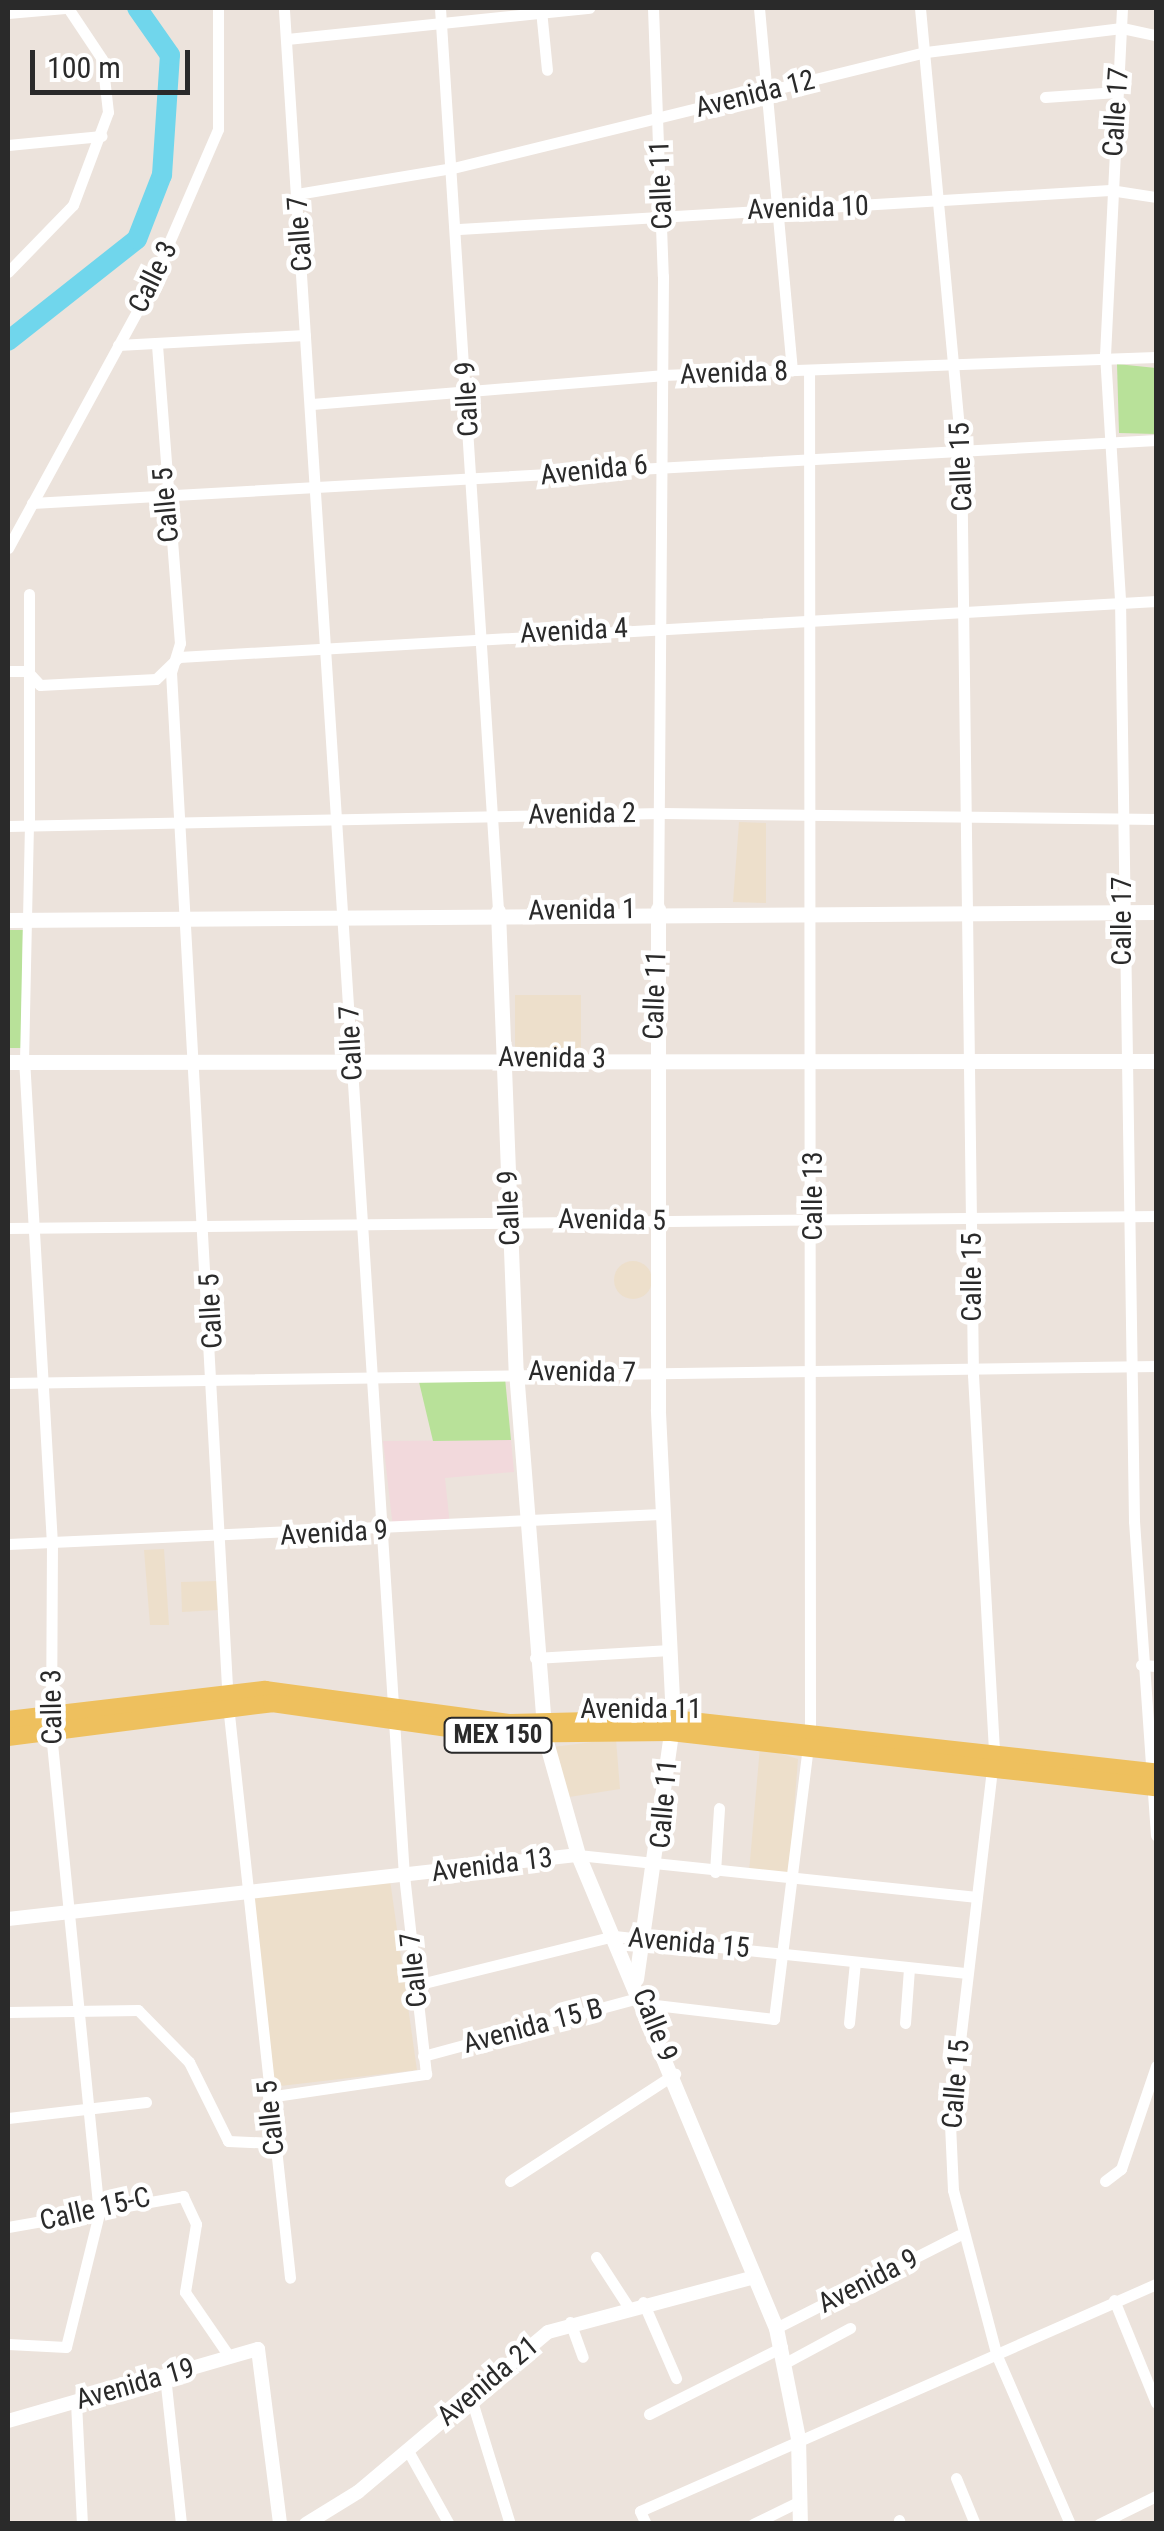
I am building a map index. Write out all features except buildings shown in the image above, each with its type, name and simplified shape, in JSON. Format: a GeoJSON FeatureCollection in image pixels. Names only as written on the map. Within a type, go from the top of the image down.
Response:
{"type":"FeatureCollection","features":[{"type":"Feature","properties":{"kind":"main road","name":"Avenida 1"},"geometry":{"type":"LineString","coordinates":[[8,920],[187,912],[811,908],[1156,912]]}},
{"type":"Feature","properties":{"kind":"main road","name":"Calle 11"},"geometry":{"type":"LineString","coordinates":[[636,1979],[649,1938],[672,1726],[660,1514],[653,1060],[658,909]]}},
{"type":"Feature","properties":{"kind":"main road","name":"Calle 9"},"geometry":{"type":"LineString","coordinates":[[498,911],[516,1371],[535,1658],[545,1731],[578,1855],[645,2000],[776,2328],[798,2438],[800,2524]]}},
{"type":"Feature","properties":{"kind":"main road","name":"Avenida 3"},"geometry":{"type":"LineString","coordinates":[[16,1062],[196,1066],[351,1064],[503,1056],[1156,1061]]}},
{"type":"Feature","properties":{"kind":"main road","name":"Avenida 11"},"geometry":{"type":"LineString","coordinates":[[8,1738],[51,1723],[287,1691],[395,1716],[545,1731],[672,1726],[809,1738],[1152,1779]]}},
{"type":"Feature","properties":{"kind":"main road","name":"Avenida 11"},"geometry":{"type":"LineString","coordinates":[[8,1720],[51,1723]]}},
{"type":"Feature","properties":{"kind":"street"},"geometry":{"type":"LineString","coordinates":[[8,13],[67,8],[102,58],[102,136],[73,205],[8,272]]}},
{"type":"Feature","properties":{"kind":"street"},"geometry":{"type":"LineString","coordinates":[[201,8],[217,13],[228,8]]}},
{"type":"Feature","properties":{"kind":"street","name":"Calle 7"},"geometry":{"type":"LineString","coordinates":[[268,2097],[424,2077],[404,1876],[284,8]]}},
{"type":"Feature","properties":{"kind":"street"},"geometry":{"type":"LineString","coordinates":[[287,39],[441,14],[589,8]]}},
{"type":"Feature","properties":{"kind":"street","name":"Calle 11"},"geometry":{"type":"LineString","coordinates":[[654,8],[662,214],[662,813],[658,909]]}},
{"type":"Feature","properties":{"kind":"street"},"geometry":{"type":"LineString","coordinates":[[759,8],[781,210],[792,371]]}},
{"type":"Feature","properties":{"kind":"street","name":"Calle 15"},"geometry":{"type":"LineString","coordinates":[[920,8],[960,446],[966,605],[973,1376],[993,1760],[950,2124],[959,2235],[997,2356],[1070,2524]]}},
{"type":"Feature","properties":{"kind":"street","name":"Calle 17"},"geometry":{"type":"LineString","coordinates":[[1122,8],[1110,190],[1105,354],[1120,598],[1129,1367],[1141,1665],[1156,1835]]}},
{"type":"Feature","properties":{"kind":"street"},"geometry":{"type":"LineString","coordinates":[[542,10],[547,70]]}},
{"type":"Feature","properties":{"kind":"street","name":"Calle 3"},"geometry":{"type":"LineString","coordinates":[[8,548],[118,345],[218,130],[217,13]]}},
{"type":"Feature","properties":{"kind":"street","name":"Calle 9"},"geometry":{"type":"LineString","coordinates":[[441,14],[458,229],[480,636],[496,815],[498,911]]}},
{"type":"Feature","properties":{"kind":"street","name":"Avenida 12"},"geometry":{"type":"LineString","coordinates":[[297,194],[454,168],[926,52],[1122,28],[1156,35]]}},
{"type":"Feature","properties":{"kind":"street"},"geometry":{"type":"LineString","coordinates":[[1045,97],[1117,92]]}},
{"type":"Feature","properties":{"kind":"street"},"geometry":{"type":"LineString","coordinates":[[8,146],[102,136]]}},
{"type":"Feature","properties":{"kind":"street","name":"Avenida 10"},"geometry":{"type":"LineString","coordinates":[[458,229],[1110,190],[1156,197]]}},
{"type":"Feature","properties":{"kind":"street"},"geometry":{"type":"LineString","coordinates":[[118,345],[306,335]]}},
{"type":"Feature","properties":{"kind":"street","name":"Calle 5"},"geometry":{"type":"LineString","coordinates":[[156,344],[164,496],[179,657],[171,672],[206,1220],[228,1699],[245,1895],[290,2278]]}},
{"type":"Feature","properties":{"kind":"street","name":"Avenida 8"},"geometry":{"type":"LineString","coordinates":[[312,404],[662,376],[955,359],[1105,354],[1156,357]]}},
{"type":"Feature","properties":{"kind":"street","name":"Calle 13"},"geometry":{"type":"LineString","coordinates":[[645,2000],[774,2019],[809,1738],[813,1060],[809,370]]}},
{"type":"Feature","properties":{"kind":"street","name":"Avenida 6"},"geometry":{"type":"LineString","coordinates":[[32,503],[472,482],[663,462],[1110,439],[1156,440]]}},
{"type":"Feature","properties":{"kind":"street"},"geometry":{"type":"LineString","coordinates":[[16,1062],[28,920],[29,594]]}},
{"type":"Feature","properties":{"kind":"street","name":"Avenida 4"},"geometry":{"type":"LineString","coordinates":[[8,671],[27,671],[40,685],[156,679],[179,657],[966,605],[1120,598],[1156,602]]}},
{"type":"Feature","properties":{"kind":"street","name":"Avenida 2"},"geometry":{"type":"LineString","coordinates":[[8,826],[662,813],[968,821],[1156,819]]}},
{"type":"Feature","properties":{"kind":"street","name":"Calle 3"},"geometry":{"type":"LineString","coordinates":[[8,2344],[66,2347],[99,2214],[51,1723],[52,1544],[32,1228],[16,1062]]}},
{"type":"Feature","properties":{"kind":"street","name":"Avenida 5"},"geometry":{"type":"LineString","coordinates":[[8,1228],[362,1218],[813,1224],[1156,1216]]}},
{"type":"Feature","properties":{"kind":"street","name":"Avenida 7"},"geometry":{"type":"LineString","coordinates":[[8,1383],[516,1371],[973,1376],[1156,1366]]}},
{"type":"Feature","properties":{"kind":"street","name":"Avenida 9"},"geometry":{"type":"LineString","coordinates":[[8,1544],[528,1526],[660,1514]]}},
{"type":"Feature","properties":{"kind":"street"},"geometry":{"type":"LineString","coordinates":[[535,1658],[670,1650]]}},
{"type":"Feature","properties":{"kind":"street"},"geometry":{"type":"LineString","coordinates":[[1141,1665],[1156,1666]]}},
{"type":"Feature","properties":{"kind":"street"},"geometry":{"type":"LineString","coordinates":[[715,1872],[719,1808]]}},
{"type":"Feature","properties":{"kind":"street","name":"Avenida 13"},"geometry":{"type":"LineString","coordinates":[[8,1919],[578,1855],[794,1881],[977,1897]]}},
{"type":"Feature","properties":{"kind":"street","name":"Avenida 15"},"geometry":{"type":"LineString","coordinates":[[416,1985],[614,1936],[967,1973]]}},
{"type":"Feature","properties":{"kind":"street"},"geometry":{"type":"LineString","coordinates":[[849,2023],[855,1962]]}},
{"type":"Feature","properties":{"kind":"street"},"geometry":{"type":"LineString","coordinates":[[905,2023],[909,1968]]}},
{"type":"Feature","properties":{"kind":"street","name":"Avenida 15 B"},"geometry":{"type":"LineString","coordinates":[[424,2056],[645,2000]]}},
{"type":"Feature","properties":{"kind":"street"},"geometry":{"type":"LineString","coordinates":[[8,2012],[80,2005],[138,2010],[189,2062],[228,2141],[273,2143]]}},
{"type":"Feature","properties":{"kind":"street"},"geometry":{"type":"LineString","coordinates":[[1105,2181],[1121,2170],[1156,2066]]}},
{"type":"Feature","properties":{"kind":"street"},"geometry":{"type":"LineString","coordinates":[[510,2181],[675,2074]]}},
{"type":"Feature","properties":{"kind":"street"},"geometry":{"type":"LineString","coordinates":[[8,2118],[146,2102]]}},
{"type":"Feature","properties":{"kind":"street","name":"Calle 15-C"},"geometry":{"type":"LineString","coordinates":[[8,2228],[99,2214],[109,2204],[170,2192],[190,2202],[196,2224],[186,2292],[230,2356]]}},
{"type":"Feature","properties":{"kind":"street","name":"Avenida 9"},"geometry":{"type":"LineString","coordinates":[[776,2328],[959,2235]]}},
{"type":"Feature","properties":{"kind":"street"},"geometry":{"type":"LineString","coordinates":[[596,2257],[626,2305]]}},
{"type":"Feature","properties":{"kind":"street","name":"Avenida 21"},"geometry":{"type":"LineString","coordinates":[[306,2524],[408,2450],[470,2396],[570,2322],[626,2305],[755,2277]]}},
{"type":"Feature","properties":{"kind":"street"},"geometry":{"type":"LineString","coordinates":[[643,2517],[798,2438],[997,2356],[1156,2284]]}},
{"type":"Feature","properties":{"kind":"street"},"geometry":{"type":"LineString","coordinates":[[1114,2300],[1156,2403]]}},
{"type":"Feature","properties":{"kind":"street"},"geometry":{"type":"LineString","coordinates":[[643,2302],[676,2378]]}},
{"type":"Feature","properties":{"kind":"street"},"geometry":{"type":"LineString","coordinates":[[570,2322],[583,2357]]}},
{"type":"Feature","properties":{"kind":"street"},"geometry":{"type":"LineString","coordinates":[[650,2414],[850,2328]]}},
{"type":"Feature","properties":{"kind":"street","name":"Avenida 19"},"geometry":{"type":"LineString","coordinates":[[8,2421],[230,2356],[263,2352],[280,2524]]}},
{"type":"Feature","properties":{"kind":"street"},"geometry":{"type":"LineString","coordinates":[[165,2376],[181,2524]]}},
{"type":"Feature","properties":{"kind":"street"},"geometry":{"type":"LineString","coordinates":[[470,2396],[510,2524]]}},
{"type":"Feature","properties":{"kind":"street"},"geometry":{"type":"LineString","coordinates":[[76,2402],[82,2524]]}},
{"type":"Feature","properties":{"kind":"street"},"geometry":{"type":"LineString","coordinates":[[408,2450],[449,2524]]}},
{"type":"Feature","properties":{"kind":"street"},"geometry":{"type":"LineString","coordinates":[[956,2478],[975,2524]]}},
{"type":"Feature","properties":{"kind":"street"},"geometry":{"type":"LineString","coordinates":[[1099,2524],[1156,2496]]}},
{"type":"Feature","properties":{"kind":"street"},"geometry":{"type":"LineString","coordinates":[[753,2524],[800,2501]]}},
{"type":"Feature","properties":{"kind":"shaded area"},"geometry":{"type":"Polygon","coordinates":[[[739,822],[766,823],[766,903],[733,902],[739,822]]]}},
{"type":"Feature","properties":{"kind":"shaded area"},"geometry":{"type":"Polygon","coordinates":[[[515,995],[581,995],[581,1051],[515,1050],[515,995]]]}},
{"type":"Feature","properties":{"kind":"shaded area"},"geometry":{"type":"Polygon","coordinates":[[[633,1261],[646,1267],[652,1280],[646,1293],[633,1299],[620,1293],[614,1280],[620,1267],[633,1261]]]}},
{"type":"Feature","properties":{"kind":"shaded area"},"geometry":{"type":"Polygon","coordinates":[[[511,1440],[514,1472],[445,1478],[450,1526],[393,1528],[383,1441],[511,1440]]]}},
{"type":"Feature","properties":{"kind":"shaded area"},"geometry":{"type":"Polygon","coordinates":[[[164,1549],[169,1625],[150,1625],[144,1550],[164,1549]]]}},
{"type":"Feature","properties":{"kind":"shaded area"},"geometry":{"type":"Polygon","coordinates":[[[217,1581],[218,1610],[182,1612],[181,1582],[217,1581]]]}},
{"type":"Feature","properties":{"kind":"shaded area"},"geometry":{"type":"Polygon","coordinates":[[[616,1739],[620,1789],[563,1798],[553,1747],[616,1739]]]}},
{"type":"Feature","properties":{"kind":"shaded area"},"geometry":{"type":"Polygon","coordinates":[[[760,1747],[798,1759],[789,1876],[749,1872],[760,1747]]]}},
{"type":"Feature","properties":{"kind":"shaded area"},"geometry":{"type":"Polygon","coordinates":[[[390,1880],[417,2070],[272,2087],[253,1898],[390,1880]]]}},
{"type":"Feature","properties":{"kind":"green space"},"geometry":{"type":"Polygon","coordinates":[[[1117,364],[1156,368],[1156,434],[1119,433],[1117,364]]]}},
{"type":"Feature","properties":{"kind":"green space"},"geometry":{"type":"Polygon","coordinates":[[[8,930],[23,930],[21,1048],[8,1048],[8,930]]]}},
{"type":"Feature","properties":{"kind":"green space"},"geometry":{"type":"Polygon","coordinates":[[[505,1378],[511,1440],[433,1441],[419,1382],[505,1378]]]}},
{"type":"Feature","properties":{"kind":"waterway"},"geometry":{"type":"LineString","coordinates":[[8,341],[137,239],[162,175],[170,55],[137,8]]}}]}
